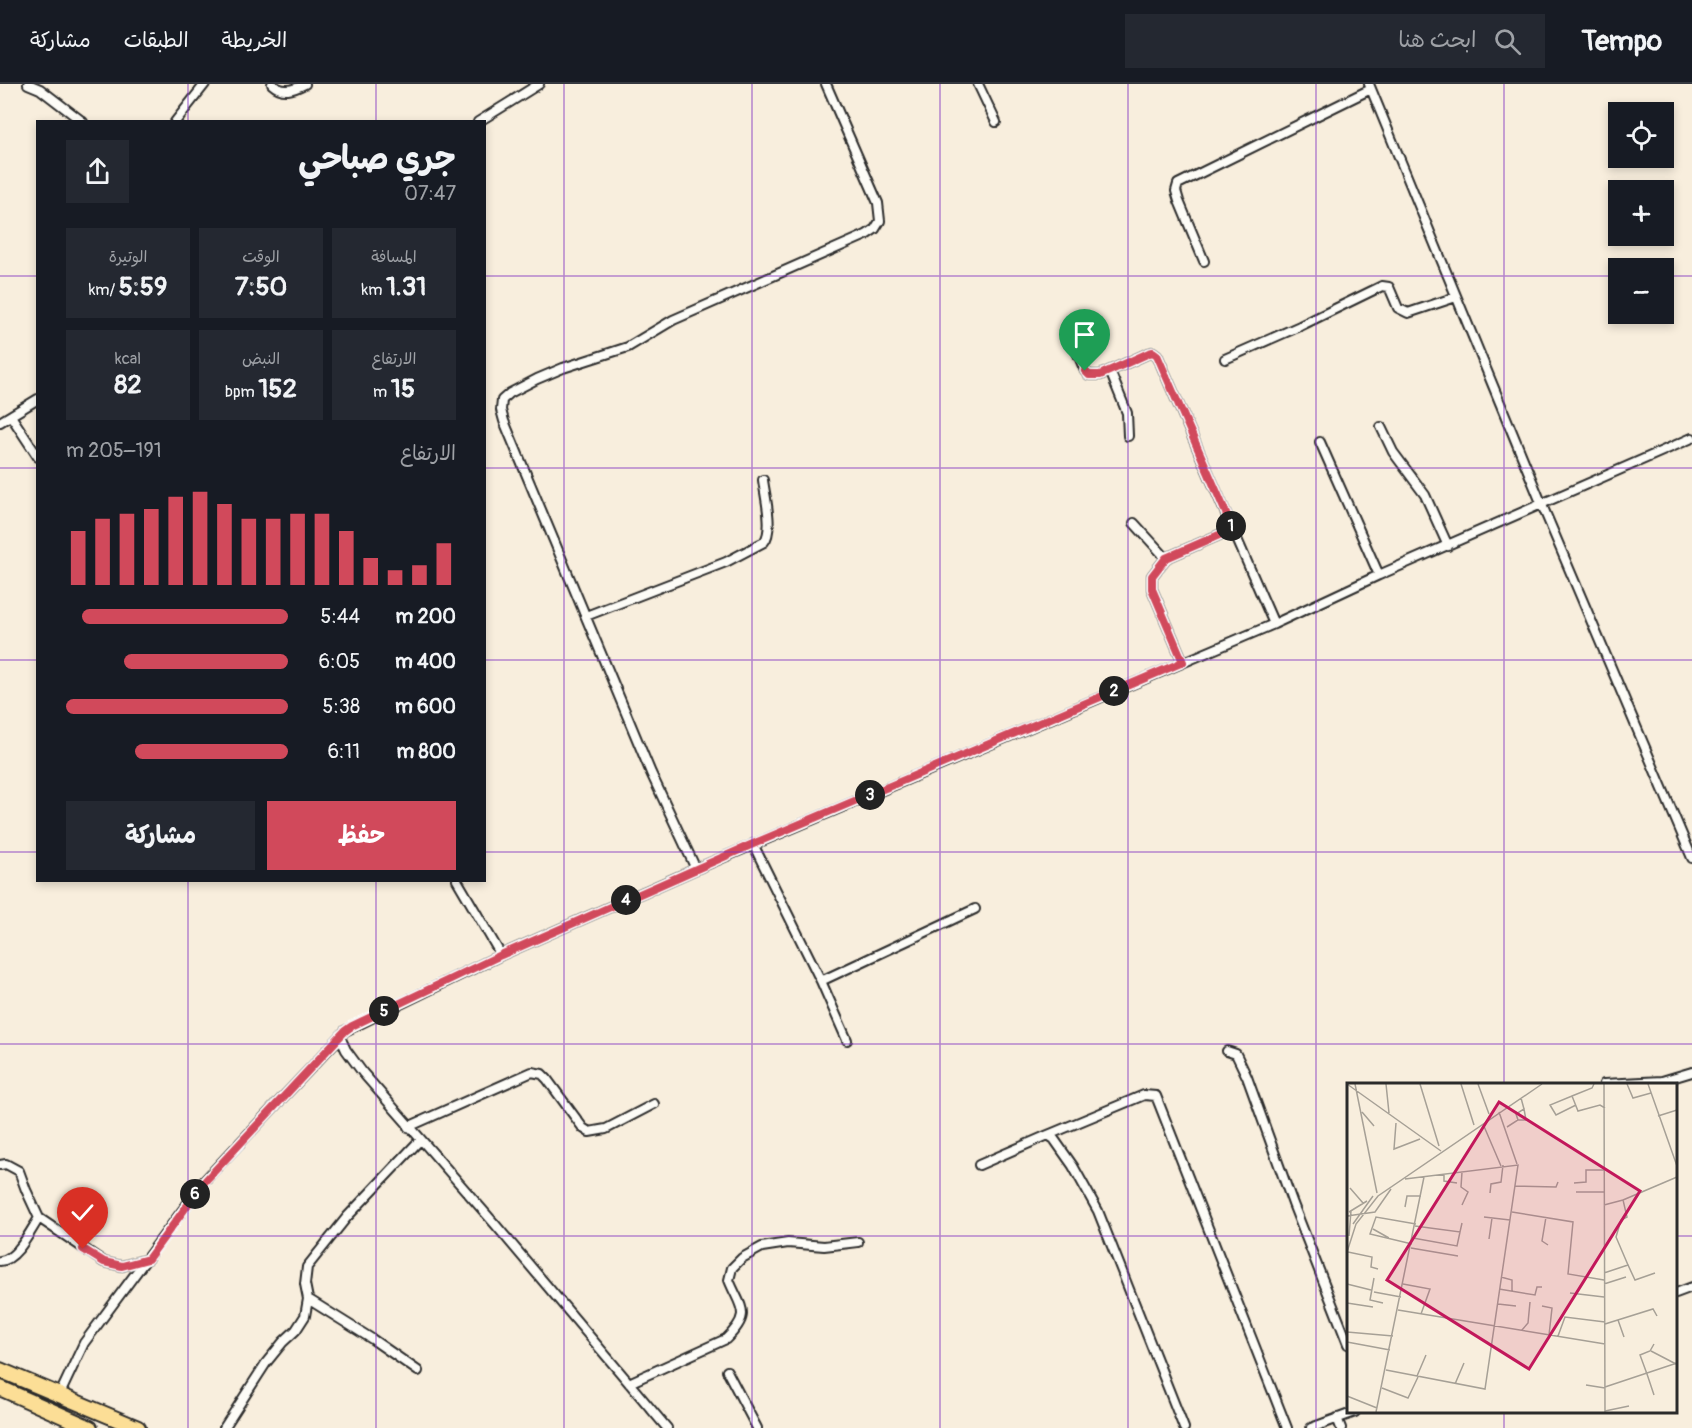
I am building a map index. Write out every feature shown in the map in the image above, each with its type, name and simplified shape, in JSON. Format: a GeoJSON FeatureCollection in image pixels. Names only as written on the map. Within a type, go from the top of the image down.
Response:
{"type":"FeatureCollection","features":[{"type":"Feature","properties":{"kind":"highway"},"geometry":{"type":"LineString","coordinates":[[0,1370],[138,1428]]}},
{"type":"Feature","properties":{"kind":"highway"},"geometry":{"type":"LineString","coordinates":[[0,1388],[90,1428]]}},
{"type":"Feature","properties":{"kind":"street"},"geometry":{"type":"LineString","coordinates":[[28,84],[40,89],[80,120]]}},
{"type":"Feature","properties":{"kind":"street"},"geometry":{"type":"LineString","coordinates":[[177,120],[205,84]]}},
{"type":"Feature","properties":{"kind":"street"},"geometry":{"type":"LineString","coordinates":[[272,84],[283,91],[305,84]]}},
{"type":"Feature","properties":{"kind":"street"},"geometry":{"type":"LineString","coordinates":[[481,120],[539,84]]}},
{"type":"Feature","properties":{"kind":"street"},"geometry":{"type":"LineString","coordinates":[[696,869],[651,773],[504,421],[501,410],[502,400],[510,393],[537,379],[628,347],[674,320],[875,229],[880,221],[878,203],[826,84]]}},
{"type":"Feature","properties":{"kind":"street"},"geometry":{"type":"LineString","coordinates":[[978,84],[996,122]]}},
{"type":"Feature","properties":{"kind":"street"},"geometry":{"type":"LineString","coordinates":[[1204,261],[1179,201],[1176,187],[1370,87],[1542,505],[1692,858]]}},
{"type":"Feature","properties":{"kind":"street"},"geometry":{"type":"LineString","coordinates":[[1226,359],[1382,286],[1389,287],[1398,308],[1408,313],[1456,297]]}},
{"type":"Feature","properties":{"kind":"street"},"geometry":{"type":"LineString","coordinates":[[1072,340],[1085,371],[1089,375],[1100,375],[1149,353],[1153,352],[1157,355],[1274,624]]}},
{"type":"Feature","properties":{"kind":"street"},"geometry":{"type":"LineString","coordinates":[[1110,371],[1127,413],[1128,436]]}},
{"type":"Feature","properties":{"kind":"street"},"geometry":{"type":"LineString","coordinates":[[0,422],[36,400]]}},
{"type":"Feature","properties":{"kind":"street"},"geometry":{"type":"LineString","coordinates":[[11,416],[36,454]]}},
{"type":"Feature","properties":{"kind":"street"},"geometry":{"type":"LineString","coordinates":[[1381,426],[1393,452],[1425,495],[1448,546]]}},
{"type":"Feature","properties":{"kind":"street"},"geometry":{"type":"LineString","coordinates":[[59,1396],[84,1343],[206,1180],[345,1031],[501,955],[696,869],[1274,624],[1692,438]]}},
{"type":"Feature","properties":{"kind":"street"},"geometry":{"type":"LineString","coordinates":[[1320,442],[1380,575]]}},
{"type":"Feature","properties":{"kind":"street"},"geometry":{"type":"LineString","coordinates":[[586,616],[726,562],[764,542],[768,537],[769,526],[763,480]]}},
{"type":"Feature","properties":{"kind":"street"},"geometry":{"type":"LineString","coordinates":[[1134,523],[1166,558]]}},
{"type":"Feature","properties":{"kind":"street"},"geometry":{"type":"LineString","coordinates":[[1183,662],[1152,589],[1152,576],[1166,558],[1233,529]]}},
{"type":"Feature","properties":{"kind":"street"},"geometry":{"type":"LineString","coordinates":[[753,844],[821,981],[846,1040]]}},
{"type":"Feature","properties":{"kind":"street"},"geometry":{"type":"LineString","coordinates":[[459,882],[501,955]]}},
{"type":"Feature","properties":{"kind":"street"},"geometry":{"type":"LineString","coordinates":[[821,981],[975,909]]}},
{"type":"Feature","properties":{"kind":"street"},"geometry":{"type":"LineString","coordinates":[[340,1038],[354,1062],[408,1127],[494,1223],[667,1428]]}},
{"type":"Feature","properties":{"kind":"street"},"geometry":{"type":"LineString","coordinates":[[1227,1051],[1236,1054],[1247,1077],[1293,1204],[1347,1341]]}},
{"type":"Feature","properties":{"kind":"street"},"geometry":{"type":"LineString","coordinates":[[408,1127],[532,1072],[542,1074],[547,1079],[583,1128],[589,1132],[606,1129],[654,1104]]}},
{"type":"Feature","properties":{"kind":"street"},"geometry":{"type":"LineString","coordinates":[[1623,1083],[1662,1081],[1692,1072]]}},
{"type":"Feature","properties":{"kind":"street"},"geometry":{"type":"LineString","coordinates":[[979,1165],[1144,1095],[1156,1096],[1287,1428]]}},
{"type":"Feature","properties":{"kind":"street"},"geometry":{"type":"LineString","coordinates":[[1048,1135],[1054,1139],[1073,1166],[1098,1211],[1184,1428]]}},
{"type":"Feature","properties":{"kind":"street"},"geometry":{"type":"LineString","coordinates":[[224,1428],[266,1363],[305,1316],[308,1299],[304,1284],[307,1267],[347,1217],[420,1140]]}},
{"type":"Feature","properties":{"kind":"street"},"geometry":{"type":"LineString","coordinates":[[0,1165],[6,1164],[19,1171],[39,1218],[104,1262],[122,1266],[148,1259]]}},
{"type":"Feature","properties":{"kind":"street"},"geometry":{"type":"LineString","coordinates":[[0,1261],[13,1256],[39,1218]]}},
{"type":"Feature","properties":{"kind":"street"},"geometry":{"type":"LineString","coordinates":[[629,1383],[726,1339],[738,1328],[742,1306],[729,1280],[732,1268],[742,1258],[762,1247],[788,1243],[824,1246],[858,1242]]}},
{"type":"Feature","properties":{"kind":"street"},"geometry":{"type":"LineString","coordinates":[[1677,1293],[1692,1287]]}},
{"type":"Feature","properties":{"kind":"street"},"geometry":{"type":"LineString","coordinates":[[308,1299],[418,1371]]}},
{"type":"Feature","properties":{"kind":"street"},"geometry":{"type":"LineString","coordinates":[[727,1371],[756,1428]]}},
{"type":"Feature","properties":{"kind":"street"},"geometry":{"type":"LineString","coordinates":[[1311,1428],[1352,1413]]}},
{"type":"Feature","properties":{"kind":"street"},"geometry":{"type":"LineString","coordinates":[[1337,1418],[1341,1428]]}},
{"type":"Feature","properties":{"kind":"route"},"geometry":{"type":"LineString","coordinates":[[83,1249],[104,1262],[122,1266],[148,1259],[206,1180],[284,1095],[352,1026],[501,955],[753,844],[1183,662],[1152,589],[1152,576],[1166,558],[1233,529],[1157,355],[1153,352],[1149,353],[1100,375],[1089,375],[1085,371]]}}]}
